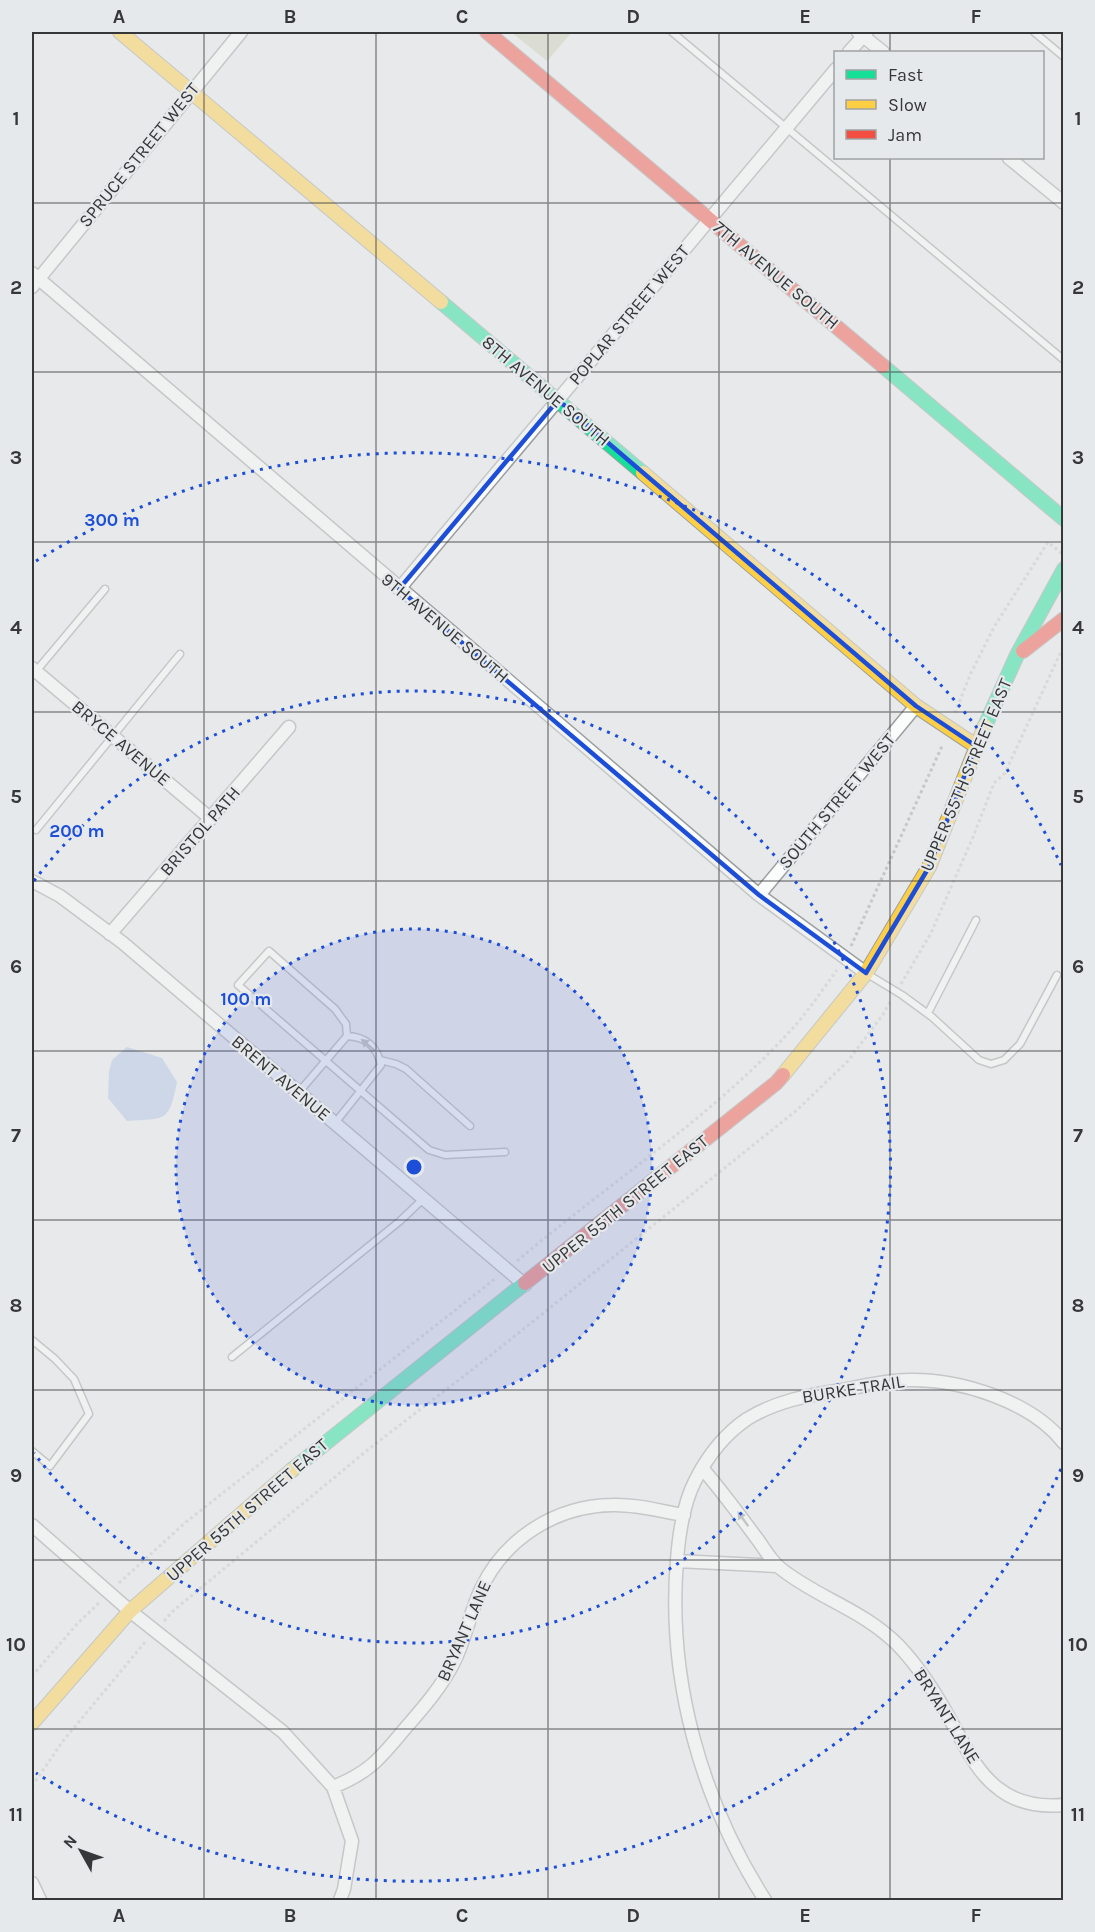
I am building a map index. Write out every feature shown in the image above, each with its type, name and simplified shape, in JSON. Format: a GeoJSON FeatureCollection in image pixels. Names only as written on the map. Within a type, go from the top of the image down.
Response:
{"type":"FeatureCollection","features":[{"type":"Feature","properties":{"kind":"street","name":"8TH AVENUE SOUTH"},"geometry":{"type":"LineString","coordinates":[[120,32],[558,400],[916,706],[976,746]]}},
{"type":"Feature","properties":{"kind":"street","name":"SPRUCE STREET WEST"},"geometry":{"type":"LineString","coordinates":[[34,279],[241,32]]}},
{"type":"Feature","properties":{"kind":"street","name":"7TH AVENUE SOUTH"},"geometry":{"type":"LineString","coordinates":[[487,32],[1064,519]]}},
{"type":"Feature","properties":{"kind":"street"},"geometry":{"type":"LineString","coordinates":[[850,51],[863,33],[882,51]]}},
{"type":"Feature","properties":{"kind":"street","name":"POPLAR STREET WEST"},"geometry":{"type":"LineString","coordinates":[[399,589],[834,71]]}},
{"type":"Feature","properties":{"kind":"street"},"geometry":{"type":"LineString","coordinates":[[1010,159],[1064,203]]}},
{"type":"Feature","properties":{"kind":"street","name":"9TH AVENUE SOUTH"},"geometry":{"type":"LineString","coordinates":[[34,279],[759,895],[866,973]]}},
{"type":"Feature","properties":{"kind":"street","name":"UPPER 55TH STREET EAST"},"geometry":{"type":"LineString","coordinates":[[32,1722],[130,1611],[311,1454],[776,1083],[866,973],[929,867],[976,746],[1017,656],[1064,568]]}},
{"type":"Feature","properties":{"kind":"street"},"geometry":{"type":"LineString","coordinates":[[1017,656],[1064,620]]}},
{"type":"Feature","properties":{"kind":"street","name":"BRYCE AVENUE"},"geometry":{"type":"LineString","coordinates":[[33,672],[211,819]]}},
{"type":"Feature","properties":{"kind":"street","name":"SOUTH STREET WEST"},"geometry":{"type":"LineString","coordinates":[[759,895],[916,706]]}},
{"type":"Feature","properties":{"kind":"street","name":"BRISTOL PATH"},"geometry":{"type":"LineString","coordinates":[[110,934],[289,727]]}},
{"type":"Feature","properties":{"kind":"street","name":"BRENT AVENUE"},"geometry":{"type":"LineString","coordinates":[[32,881],[60,896],[110,934],[525,1285]]}},
{"type":"Feature","properties":{"kind":"street","name":"BURKE TRAIL"},"geometry":{"type":"LineString","coordinates":[[765,1900],[730,1835],[695,1743],[680,1679],[675,1613],[677,1561],[684,1515],[693,1483],[702,1468],[734,1430],[747,1420],[786,1401],[908,1380],[956,1384],[1015,1405],[1033,1414],[1049,1426],[1064,1443]]}},
{"type":"Feature","properties":{"kind":"street","name":"BRYANT LANE"},"geometry":{"type":"LineString","coordinates":[[702,1468],[777,1566],[798,1581],[871,1622],[897,1644],[920,1670],[985,1777],[999,1789],[1015,1798],[1032,1804],[1064,1805]]}},
{"type":"Feature","properties":{"kind":"street","name":"BRYANT LANE"},"geometry":{"type":"LineString","coordinates":[[333,1787],[357,1777],[372,1767],[428,1702],[455,1660],[480,1590],[494,1566],[534,1527],[585,1507],[614,1504],[684,1515]]}},
{"type":"Feature","properties":{"kind":"street"},"geometry":{"type":"LineString","coordinates":[[32,1525],[130,1611],[283,1732],[333,1787],[352,1841],[340,1900]]}},
{"type":"Feature","properties":{"kind":"street"},"geometry":{"type":"LineString","coordinates":[[677,1561],[777,1566]]}},
{"type":"Feature","properties":{"kind":"street"},"geometry":{"type":"LineString","coordinates":[[32,1883],[40,1900]]}},
{"type":"Feature","properties":{"kind":"lane"},"geometry":{"type":"LineString","coordinates":[[672,32],[1064,360]]}},
{"type":"Feature","properties":{"kind":"lane"},"geometry":{"type":"LineString","coordinates":[[1034,32],[1064,57]]}},
{"type":"Feature","properties":{"kind":"lane"},"geometry":{"type":"LineString","coordinates":[[33,672],[105,589]]}},
{"type":"Feature","properties":{"kind":"lane"},"geometry":{"type":"LineString","coordinates":[[36,830],[180,654]]}},
{"type":"Feature","properties":{"kind":"lane"},"geometry":{"type":"LineString","coordinates":[[928,1013],[976,920]]}},
{"type":"Feature","properties":{"kind":"lane"},"geometry":{"type":"LineString","coordinates":[[298,1093],[326,1061],[347,1036],[346,1024],[335,1009],[269,951],[238,985],[326,1061],[360,1091],[429,1150],[445,1155],[505,1152]]}},
{"type":"Feature","properties":{"kind":"lane"},"geometry":{"type":"LineString","coordinates":[[866,973],[928,1013],[979,1060],[991,1064],[1004,1060],[1020,1044],[1057,975]]}},
{"type":"Feature","properties":{"kind":"lane"},"geometry":{"type":"LineString","coordinates":[[334,1124],[381,1065],[379,1055],[370,1042],[358,1037],[347,1036]]}},
{"type":"Feature","properties":{"kind":"lane"},"geometry":{"type":"LineString","coordinates":[[380,1060],[406,1069],[470,1126]]}},
{"type":"Feature","properties":{"kind":"lane"},"geometry":{"type":"LineString","coordinates":[[232,1357],[400,1221],[423,1199]]}},
{"type":"Feature","properties":{"kind":"lane"},"geometry":{"type":"LineString","coordinates":[[32,1340],[74,1379],[89,1414],[50,1466],[32,1451]]}},
{"type":"Feature","properties":{"kind":"path"},"geometry":{"type":"LineString","coordinates":[[32,1676],[77,1624],[186,1522],[507,1270]]}},
{"type":"Feature","properties":{"kind":"highlighted area"},"geometry":{"type":"Polygon","coordinates":[[[558,400],[916,706],[976,746],[929,867],[866,973],[759,895],[399,589],[558,400]]]}},
{"type":"Feature","properties":{"kind":"green space"},"geometry":{"type":"Polygon","coordinates":[[[511,32],[572,32],[547,61],[511,32]]]}},
{"type":"Feature","properties":{"kind":"water"},"geometry":{"type":"Polygon","coordinates":[[[127,1047],[162,1058],[177,1082],[171,1105],[164,1116],[127,1121],[108,1098],[112,1060],[127,1047]]]}},
{"type":"Feature","properties":{"kind":"traffic: fast"},"geometry":{"type":"LineString","coordinates":[[441,302],[643,473]]}},
{"type":"Feature","properties":{"kind":"traffic: fast"},"geometry":{"type":"LineString","coordinates":[[883,366],[1064,519]]}},
{"type":"Feature","properties":{"kind":"traffic: fast"},"geometry":{"type":"LineString","coordinates":[[985,726],[1017,655],[1064,569]]}},
{"type":"Feature","properties":{"kind":"traffic: fast"},"geometry":{"type":"LineString","coordinates":[[292,1470],[525,1283]]}},
{"type":"Feature","properties":{"kind":"traffic: slow"},"geometry":{"type":"LineString","coordinates":[[120,32],[441,302]]}},
{"type":"Feature","properties":{"kind":"traffic: slow"},"geometry":{"type":"LineString","coordinates":[[643,473],[916,706],[976,746]]}},
{"type":"Feature","properties":{"kind":"traffic: slow"},"geometry":{"type":"LineString","coordinates":[[783,1075],[866,973],[929,867],[985,726]]}},
{"type":"Feature","properties":{"kind":"traffic: slow"},"geometry":{"type":"LineString","coordinates":[[32,1723],[130,1611],[292,1470]]}},
{"type":"Feature","properties":{"kind":"traffic: jam"},"geometry":{"type":"LineString","coordinates":[[487,32],[883,366]]}},
{"type":"Feature","properties":{"kind":"traffic: jam"},"geometry":{"type":"LineString","coordinates":[[1023,651],[1064,619]]}},
{"type":"Feature","properties":{"kind":"traffic: jam"},"geometry":{"type":"LineString","coordinates":[[525,1283],[776,1083],[783,1075]]}}]}
